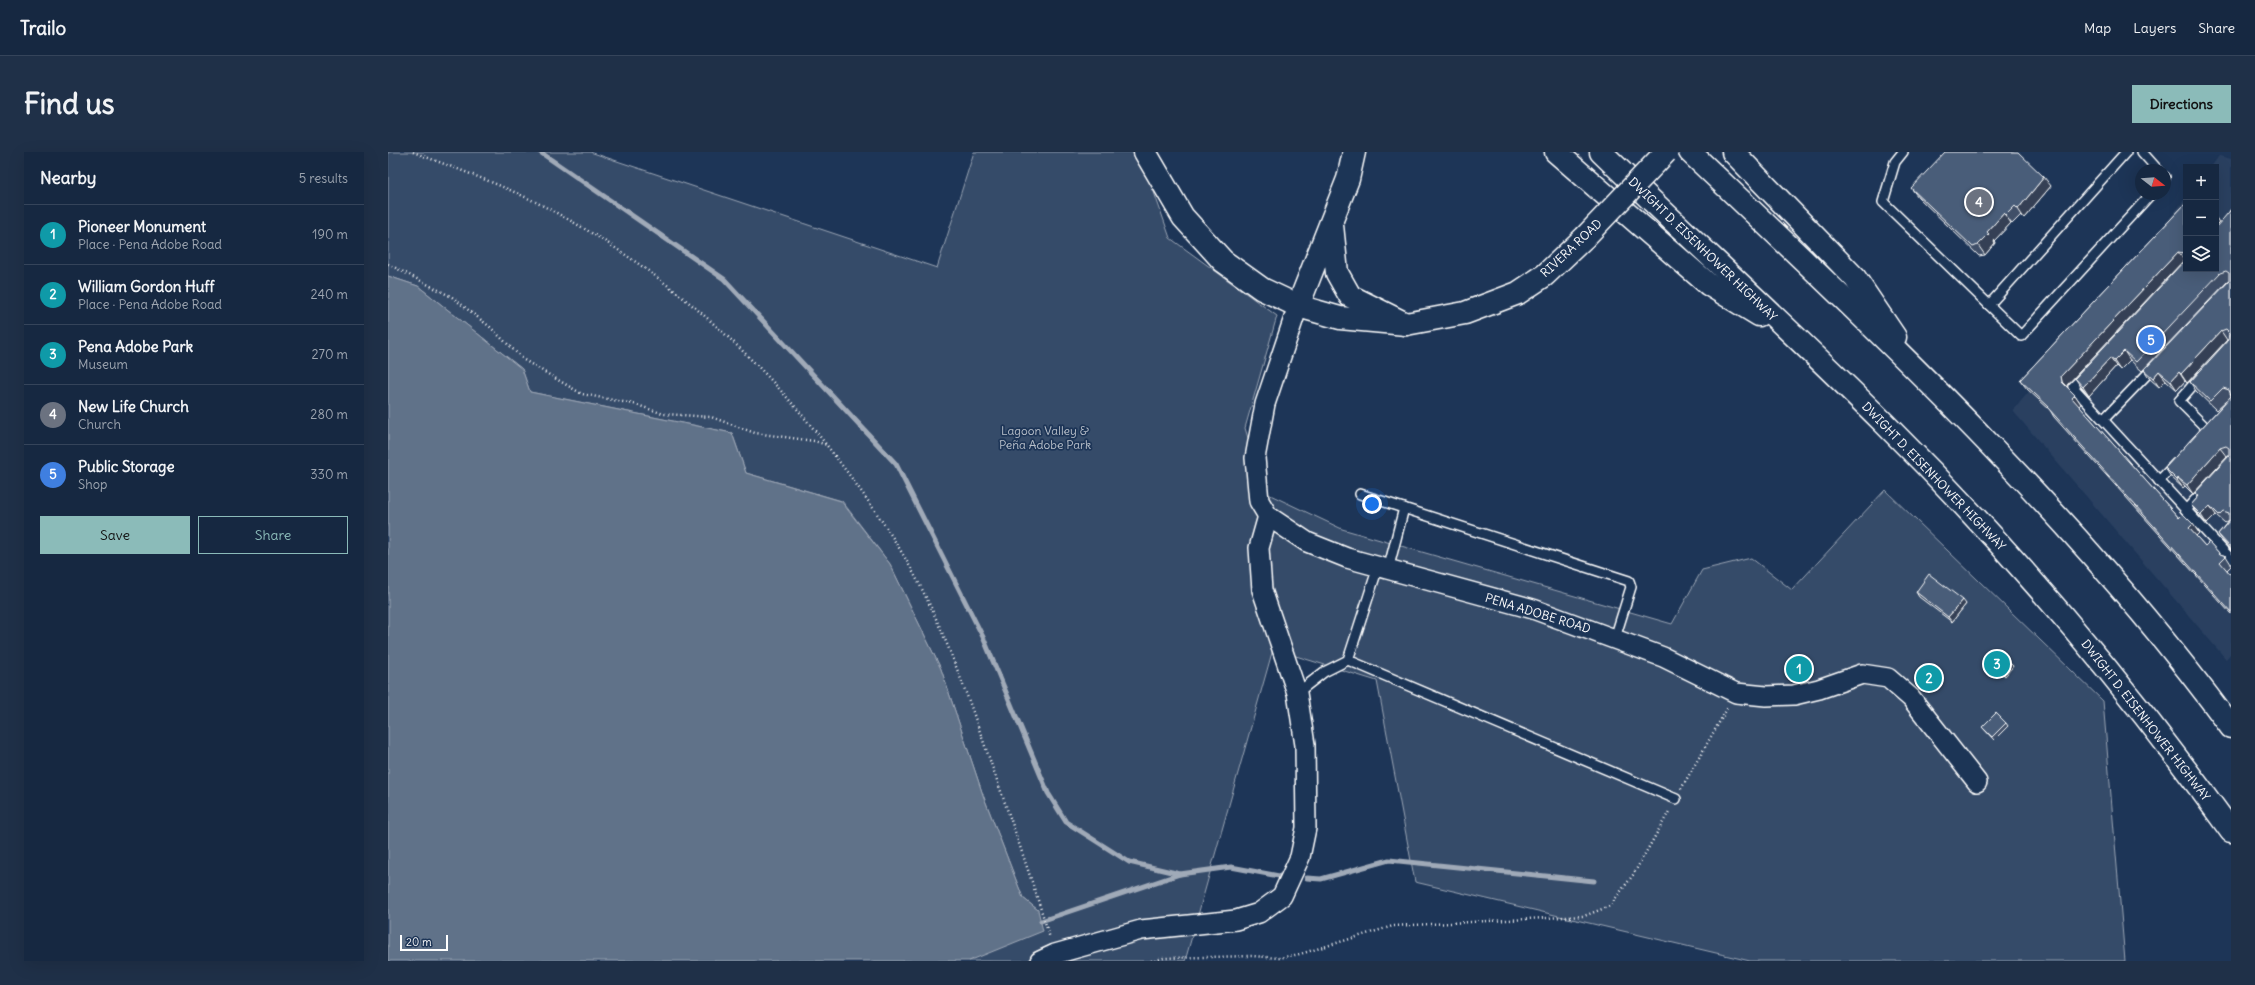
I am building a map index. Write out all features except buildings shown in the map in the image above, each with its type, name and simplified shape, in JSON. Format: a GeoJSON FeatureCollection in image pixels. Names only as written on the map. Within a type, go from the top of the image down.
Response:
{"type":"FeatureCollection","features":[{"type":"Feature","properties":{"kind":"main road","name":"RIVERA ROAD"},"geometry":{"type":"LineString","coordinates":[[1145,152],[1184,217],[1222,261],[1262,289],[1298,306],[1340,318],[1406,324],[1465,313],[1518,293],[1545,275],[1585,237],[1666,152]]}},
{"type":"Feature","properties":{"kind":"main road"},"geometry":{"type":"LineString","coordinates":[[1298,306],[1348,179],[1354,152]]}},
{"type":"Feature","properties":{"kind":"main road"},"geometry":{"type":"LineString","coordinates":[[1348,179],[1365,152]]}},
{"type":"Feature","properties":{"kind":"main road"},"geometry":{"type":"LineString","coordinates":[[1556,152],[1708,284],[1796,337]]}},
{"type":"Feature","properties":{"kind":"main road","name":"DWIGHT D. EISENHOWER HIGHWAY"},"geometry":{"type":"LineString","coordinates":[[1601,152],[1885,423],[2022,569],[2126,691],[2185,766],[2231,831]]}},
{"type":"Feature","properties":{"kind":"main road"},"geometry":{"type":"LineString","coordinates":[[1690,152],[1921,374],[2032,489],[2091,553],[2147,620],[2231,727]]}},
{"type":"Feature","properties":{"kind":"main road"},"geometry":{"type":"LineString","coordinates":[[1734,152],[1855,278],[1921,374]]}},
{"type":"Feature","properties":{"kind":"main road"},"geometry":{"type":"LineString","coordinates":[[1332,222],[1337,273],[1350,296],[1406,324]]}},
{"type":"Feature","properties":{"kind":"street","name":"PENA ADOBE ROAD"},"geometry":{"type":"LineString","coordinates":[[1298,306],[1265,404],[1256,458],[1259,501],[1268,516],[1307,542],[1347,558],[1533,609],[1616,638],[1663,657],[1736,693],[1766,696],[1794,694],[1819,689],[1862,674],[1888,678],[1911,698],[1977,782]]}},
{"type":"Feature","properties":{"kind":"street"},"geometry":{"type":"LineString","coordinates":[[1040,961],[1055,954],[1141,930],[1236,920],[1259,913],[1282,896],[1300,857],[1306,828],[1305,745],[1297,693],[1262,590],[1259,548],[1268,516]]}},
{"type":"Feature","properties":{"kind":"lane"},"geometry":{"type":"LineString","coordinates":[[1903,152],[1895,162],[1883,202],[2021,336],[2146,200]]}},
{"type":"Feature","properties":{"kind":"lane"},"geometry":{"type":"LineString","coordinates":[[1989,305],[2126,152]]}},
{"type":"Feature","properties":{"kind":"lane"},"geometry":{"type":"LineString","coordinates":[[2142,152],[2153,164]]}},
{"type":"Feature","properties":{"kind":"lane"},"geometry":{"type":"LineString","coordinates":[[2104,419],[2162,358]]}},
{"type":"Feature","properties":{"kind":"lane"},"geometry":{"type":"LineString","coordinates":[[2095,364],[2073,387],[2186,510],[2218,540],[2231,559]]}},
{"type":"Feature","properties":{"kind":"lane"},"geometry":{"type":"LineString","coordinates":[[2205,372],[2178,401],[2206,430]]}},
{"type":"Feature","properties":{"kind":"lane"},"geometry":{"type":"LineString","coordinates":[[2159,481],[2180,458]]}},
{"type":"Feature","properties":{"kind":"lane"},"geometry":{"type":"LineString","coordinates":[[2186,510],[2211,482]]}},
{"type":"Feature","properties":{"kind":"lane"},"geometry":{"type":"LineString","coordinates":[[1360,494],[1629,581],[1631,587],[1616,638]]}},
{"type":"Feature","properties":{"kind":"lane"},"geometry":{"type":"LineString","coordinates":[[1297,693],[1324,672],[1348,660],[1404,508]]}},
{"type":"Feature","properties":{"kind":"lane"},"geometry":{"type":"LineString","coordinates":[[1348,660],[1676,799]]}},
{"type":"Feature","properties":{"kind":"path"},"geometry":{"type":"LineString","coordinates":[[413,152],[474,176],[549,209],[627,254],[702,312],[755,362],[827,445],[870,502],[914,573],[947,642],[1048,930]]}},
{"type":"Feature","properties":{"kind":"path"},"geometry":{"type":"LineString","coordinates":[[388,264],[452,297],[490,327],[524,360],[582,394],[634,404],[664,414],[712,417],[755,433],[814,441],[827,445]]}},
{"type":"Feature","properties":{"kind":"path"},"geometry":{"type":"LineString","coordinates":[[1151,961],[1164,958],[1252,956],[1279,958],[1300,954],[1393,926],[1584,916],[1610,906],[1633,875],[1676,799],[1696,759],[1736,693]]}},
{"type":"Feature","properties":{"kind":"shaded area"},"geometry":{"type":"Polygon","coordinates":[[[2219,156],[2231,159],[2231,653],[2226,659],[2013,411],[2183,202],[2183,272],[2219,272],[2219,164],[2213,164],[2219,156]]]}},
{"type":"Feature","properties":{"kind":"shaded area"},"geometry":{"type":"Polygon","coordinates":[[[388,276],[418,286],[522,369],[530,392],[732,433],[746,473],[841,501],[890,564],[941,669],[983,795],[1023,898],[1038,910],[1043,931],[969,961],[388,961],[388,276]]]}},
{"type":"Feature","properties":{"kind":"green space","name":"Lagoon Valley & Peña Adobe Park"},"geometry":{"type":"Polygon","coordinates":[[[388,152],[590,152],[937,268],[974,152],[1140,152],[1170,238],[1277,316],[1245,428],[1264,492],[1342,529],[1672,624],[1702,570],[1751,558],[1792,590],[1885,490],[2103,701],[2125,961],[1750,961],[1415,882],[1377,681],[1273,649],[1185,961],[969,961],[983,954],[1038,910],[1023,898],[983,795],[941,669],[890,564],[842,501],[746,473],[732,433],[530,392],[522,369],[418,286],[388,276],[388,152]]]}},
{"type":"Feature","properties":{"kind":"waterway"},"geometry":{"type":"LineString","coordinates":[[540,152],[724,279],[896,464],[983,637],[1048,793],[1066,822],[1129,862],[1180,874],[1231,867],[1279,876]]}},
{"type":"Feature","properties":{"kind":"waterway"},"geometry":{"type":"LineString","coordinates":[[1307,878],[1321,879],[1389,860],[1594,881]]}},
{"type":"Feature","properties":{"kind":"waterway"},"geometry":{"type":"LineString","coordinates":[[1041,921],[1180,874]]}},
{"type":"Feature","properties":{"kind":"place","name":"New Life Church"},"geometry":{"type":"Point","coordinates":[1979,202]}},
{"type":"Feature","properties":{"kind":"place","name":"Public Storage"},"geometry":{"type":"Point","coordinates":[2151,340]}},
{"type":"Feature","properties":{"kind":"place","name":"Pena Adobe Park"},"geometry":{"type":"Point","coordinates":[1997,664]}},
{"type":"Feature","properties":{"kind":"place","name":"Pioneer Monument"},"geometry":{"type":"Point","coordinates":[1799,669]}},
{"type":"Feature","properties":{"kind":"place","name":"William Gordon Huff"},"geometry":{"type":"Point","coordinates":[1929,678]}}]}
